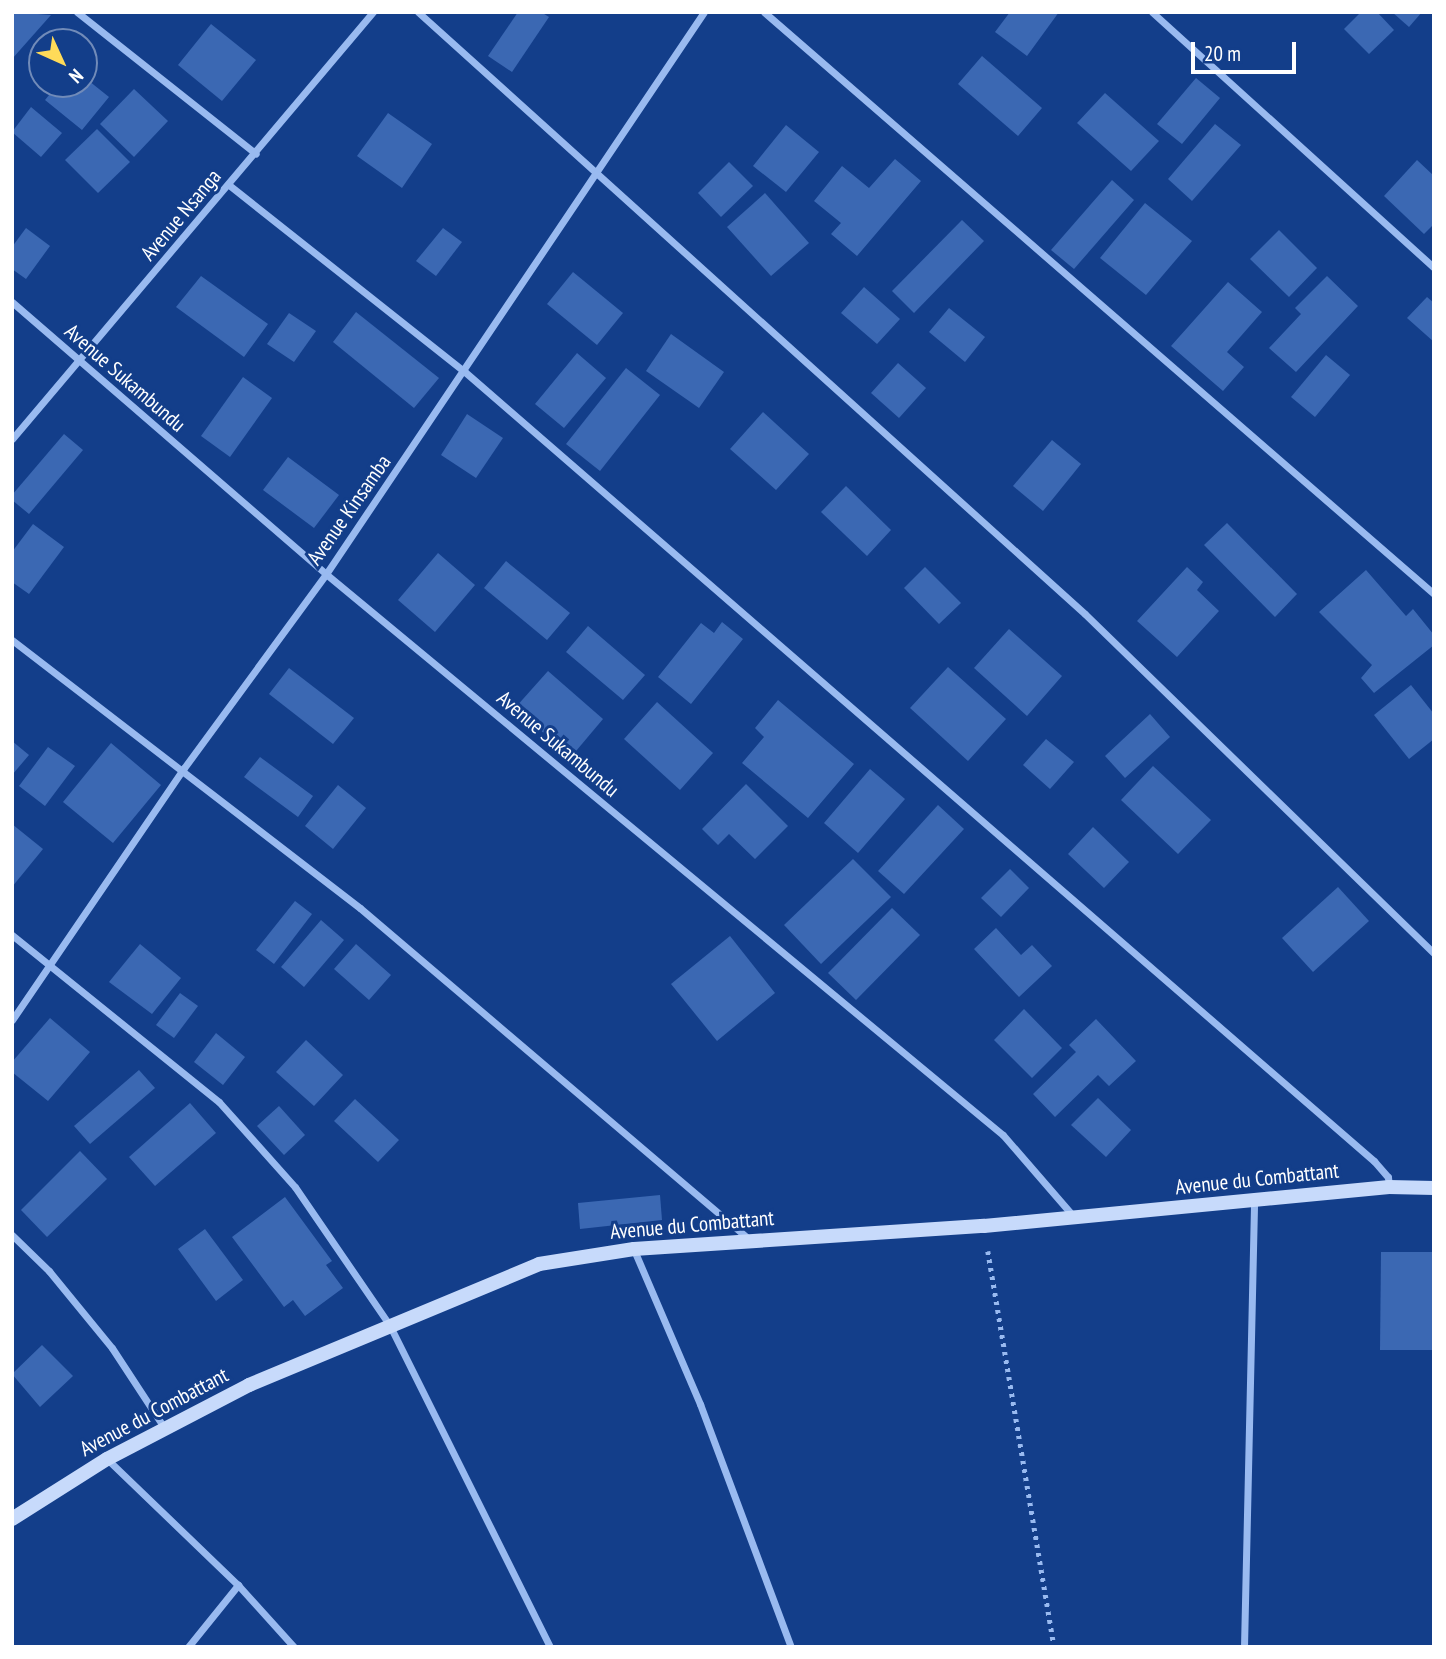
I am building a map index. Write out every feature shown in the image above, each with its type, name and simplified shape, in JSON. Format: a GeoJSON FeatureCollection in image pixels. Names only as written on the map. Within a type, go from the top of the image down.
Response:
{"type":"FeatureCollection","features":[{"type":"Feature","properties":{"kind":"street"},"geometry":{"type":"LineString","coordinates":[[77,12],[256,154]]}},
{"type":"Feature","properties":{"kind":"street","name":"Avenue Nsanga"},"geometry":{"type":"LineString","coordinates":[[12,439],[256,154],[373,12]]}},
{"type":"Feature","properties":{"kind":"street"},"geometry":{"type":"LineString","coordinates":[[418,12],[1085,614],[1434,953]]}},
{"type":"Feature","properties":{"kind":"street","name":"Avenue Kinsamba"},"geometry":{"type":"LineString","coordinates":[[12,1020],[184,768],[326,574],[465,372],[599,174],[704,12]]}},
{"type":"Feature","properties":{"kind":"street"},"geometry":{"type":"LineString","coordinates":[[764,12],[1434,594]]}},
{"type":"Feature","properties":{"kind":"street"},"geometry":{"type":"LineString","coordinates":[[1153,13],[1434,268]]}},
{"type":"Feature","properties":{"kind":"street"},"geometry":{"type":"LineString","coordinates":[[229,185],[465,372],[1374,1161],[1388,1177],[1390,1187]]}},
{"type":"Feature","properties":{"kind":"street","name":"Avenue Sukambundu"},"geometry":{"type":"LineString","coordinates":[[12,302],[326,574],[1003,1135],[1075,1218]]}},
{"type":"Feature","properties":{"kind":"street"},"geometry":{"type":"LineString","coordinates":[[12,640],[184,768],[360,908],[750,1240]]}},
{"type":"Feature","properties":{"kind":"street"},"geometry":{"type":"LineString","coordinates":[[12,935],[219,1102],[295,1187],[390,1326],[550,1647]]}},
{"type":"Feature","properties":{"kind":"street","name":"Avenue du Combattant"},"geometry":{"type":"LineString","coordinates":[[12,1519],[107,1459],[249,1385],[539,1264],[634,1249],[984,1226],[1390,1187],[1434,1188]]}},
{"type":"Feature","properties":{"kind":"street"},"geometry":{"type":"LineString","coordinates":[[1244,1647],[1254,1201]]}},
{"type":"Feature","properties":{"kind":"street"},"geometry":{"type":"LineString","coordinates":[[12,1236],[49,1271],[112,1348],[165,1430]]}},
{"type":"Feature","properties":{"kind":"street"},"geometry":{"type":"LineString","coordinates":[[634,1249],[700,1404],[790,1647]]}},
{"type":"Feature","properties":{"kind":"street"},"geometry":{"type":"LineString","coordinates":[[107,1459],[238,1585],[294,1647]]}},
{"type":"Feature","properties":{"kind":"street"},"geometry":{"type":"LineString","coordinates":[[188,1647],[238,1585]]}},
{"type":"Feature","properties":{"kind":"path"},"geometry":{"type":"LineString","coordinates":[[984,1226],[1054,1647]]}},
{"type":"Feature","properties":{"kind":"building"},"geometry":{"type":"Polygon","coordinates":[[[12,12],[51,15],[39,28],[28,28],[28,41],[12,59],[12,12]]]}},
{"type":"Feature","properties":{"kind":"building"},"geometry":{"type":"Polygon","coordinates":[[[518,12],[541,12],[549,17],[512,72],[488,56],[518,12]]]}},
{"type":"Feature","properties":{"kind":"building"},"geometry":{"type":"Polygon","coordinates":[[[1010,12],[1059,12],[1027,56],[995,32],[1010,12]]]}},
{"type":"Feature","properties":{"kind":"building"},"geometry":{"type":"Polygon","coordinates":[[[1361,12],[1377,12],[1394,30],[1369,54],[1344,29],[1361,12]]]}},
{"type":"Feature","properties":{"kind":"building"},"geometry":{"type":"Polygon","coordinates":[[[1392,12],[1422,12],[1409,27],[1392,12]]]}},
{"type":"Feature","properties":{"kind":"building"},"geometry":{"type":"Polygon","coordinates":[[[211,24],[256,60],[222,101],[178,65],[211,24]]]}},
{"type":"Feature","properties":{"kind":"building"},"geometry":{"type":"Polygon","coordinates":[[[982,56],[1042,108],[1018,136],[958,84],[982,56]]]}},
{"type":"Feature","properties":{"kind":"building"},"geometry":{"type":"Polygon","coordinates":[[[1196,78],[1220,98],[1182,144],[1157,124],[1196,78]]]}},
{"type":"Feature","properties":{"kind":"building"},"geometry":{"type":"Polygon","coordinates":[[[98,88],[109,97],[82,130],[45,100],[98,98],[98,88]]]}},
{"type":"Feature","properties":{"kind":"building"},"geometry":{"type":"Polygon","coordinates":[[[134,89],[168,121],[134,157],[100,124],[134,89]]]}},
{"type":"Feature","properties":{"kind":"building"},"geometry":{"type":"Polygon","coordinates":[[[1105,93],[1159,141],[1131,171],[1077,123],[1105,93]]]}},
{"type":"Feature","properties":{"kind":"building"},"geometry":{"type":"Polygon","coordinates":[[[31,107],[62,133],[41,157],[12,132],[31,107]]]}},
{"type":"Feature","properties":{"kind":"building"},"geometry":{"type":"Polygon","coordinates":[[[388,113],[432,144],[402,188],[357,156],[388,113]]]}},
{"type":"Feature","properties":{"kind":"building"},"geometry":{"type":"Polygon","coordinates":[[[1215,124],[1241,145],[1192,201],[1168,179],[1215,124]]]}},
{"type":"Feature","properties":{"kind":"building"},"geometry":{"type":"Polygon","coordinates":[[[786,125],[819,152],[786,192],[753,166],[786,125]]]}},
{"type":"Feature","properties":{"kind":"building"},"geometry":{"type":"Polygon","coordinates":[[[97,129],[130,162],[98,193],[65,160],[97,129]]]}},
{"type":"Feature","properties":{"kind":"building"},"geometry":{"type":"Polygon","coordinates":[[[895,159],[921,181],[857,256],[831,234],[841,223],[814,201],[842,166],[869,188],[895,159]]]}},
{"type":"Feature","properties":{"kind":"building"},"geometry":{"type":"Polygon","coordinates":[[[1417,160],[1434,176],[1434,224],[1424,234],[1384,196],[1417,160]]]}},
{"type":"Feature","properties":{"kind":"building"},"geometry":{"type":"Polygon","coordinates":[[[729,162],[753,186],[721,217],[698,193],[729,162]]]}},
{"type":"Feature","properties":{"kind":"building"},"geometry":{"type":"Polygon","coordinates":[[[1112,180],[1134,200],[1074,269],[1051,250],[1112,180]]]}},
{"type":"Feature","properties":{"kind":"building"},"geometry":{"type":"Polygon","coordinates":[[[765,193],[809,243],[771,276],[727,227],[765,193]]]}},
{"type":"Feature","properties":{"kind":"building"},"geometry":{"type":"Polygon","coordinates":[[[1145,203],[1192,241],[1146,295],[1100,258],[1145,203]]]}},
{"type":"Feature","properties":{"kind":"building"},"geometry":{"type":"Polygon","coordinates":[[[962,220],[984,241],[914,313],[892,291],[962,220]]]}},
{"type":"Feature","properties":{"kind":"building"},"geometry":{"type":"Polygon","coordinates":[[[26,228],[50,246],[26,279],[12,269],[12,247],[26,228]]]}},
{"type":"Feature","properties":{"kind":"building"},"geometry":{"type":"Polygon","coordinates":[[[443,228],[462,242],[436,276],[416,261],[443,228]]]}},
{"type":"Feature","properties":{"kind":"building"},"geometry":{"type":"Polygon","coordinates":[[[1279,230],[1317,268],[1289,297],[1250,259],[1279,230]]]}},
{"type":"Feature","properties":{"kind":"building"},"geometry":{"type":"Polygon","coordinates":[[[573,272],[623,313],[597,345],[547,304],[573,272]]]}},
{"type":"Feature","properties":{"kind":"building"},"geometry":{"type":"Polygon","coordinates":[[[201,276],[268,324],[244,357],[176,307],[201,276]]]}},
{"type":"Feature","properties":{"kind":"building"},"geometry":{"type":"Polygon","coordinates":[[[1327,276],[1358,306],[1296,372],[1269,348],[1301,314],[1295,308],[1327,276]]]}},
{"type":"Feature","properties":{"kind":"building"},"geometry":{"type":"Polygon","coordinates":[[[1228,282],[1262,312],[1227,352],[1244,367],[1223,391],[1171,346],[1228,282]]]}},
{"type":"Feature","properties":{"kind":"building"},"geometry":{"type":"Polygon","coordinates":[[[864,287],[900,319],[877,344],[841,313],[864,287]]]}},
{"type":"Feature","properties":{"kind":"building"},"geometry":{"type":"Polygon","coordinates":[[[1427,297],[1434,303],[1434,342],[1407,318],[1427,297]]]}},
{"type":"Feature","properties":{"kind":"building"},"geometry":{"type":"Polygon","coordinates":[[[949,308],[985,337],[965,362],[929,332],[949,308]]]}},
{"type":"Feature","properties":{"kind":"building"},"geometry":{"type":"Polygon","coordinates":[[[356,312],[439,378],[414,408],[333,342],[356,312]]]}},
{"type":"Feature","properties":{"kind":"building"},"geometry":{"type":"Polygon","coordinates":[[[289,313],[316,331],[294,362],[267,344],[289,313]]]}},
{"type":"Feature","properties":{"kind":"building"},"geometry":{"type":"Polygon","coordinates":[[[671,334],[724,372],[699,408],[646,371],[671,334]]]}},
{"type":"Feature","properties":{"kind":"building"},"geometry":{"type":"Polygon","coordinates":[[[577,353],[606,378],[564,428],[535,404],[577,353]]]}},
{"type":"Feature","properties":{"kind":"building"},"geometry":{"type":"Polygon","coordinates":[[[1326,355],[1350,375],[1315,417],[1291,397],[1326,355]]]}},
{"type":"Feature","properties":{"kind":"building"},"geometry":{"type":"Polygon","coordinates":[[[898,363],[926,388],[899,418],[871,393],[898,363]]]}},
{"type":"Feature","properties":{"kind":"building"},"geometry":{"type":"Polygon","coordinates":[[[626,368],[660,395],[600,471],[566,444],[626,368]]]}},
{"type":"Feature","properties":{"kind":"building"},"geometry":{"type":"Polygon","coordinates":[[[243,377],[272,398],[230,457],[201,436],[243,377]]]}},
{"type":"Feature","properties":{"kind":"building"},"geometry":{"type":"Polygon","coordinates":[[[763,412],[809,454],[776,490],[730,449],[763,412]]]}},
{"type":"Feature","properties":{"kind":"building"},"geometry":{"type":"Polygon","coordinates":[[[467,414],[503,438],[476,478],[441,455],[467,414]]]}},
{"type":"Feature","properties":{"kind":"building"},"geometry":{"type":"Polygon","coordinates":[[[64,434],[83,450],[29,514],[12,500],[12,495],[64,434]]]}},
{"type":"Feature","properties":{"kind":"building"},"geometry":{"type":"Polygon","coordinates":[[[1052,440],[1081,464],[1043,511],[1013,486],[1052,440]]]}},
{"type":"Feature","properties":{"kind":"building"},"geometry":{"type":"Polygon","coordinates":[[[288,457],[339,495],[314,528],[263,490],[288,457]]]}},
{"type":"Feature","properties":{"kind":"building"},"geometry":{"type":"Polygon","coordinates":[[[846,486],[891,530],[867,556],[821,512],[846,486]]]}},
{"type":"Feature","properties":{"kind":"building"},"geometry":{"type":"Polygon","coordinates":[[[1227,523],[1297,594],[1275,617],[1204,545],[1227,523]]]}},
{"type":"Feature","properties":{"kind":"building"},"geometry":{"type":"Polygon","coordinates":[[[33,524],[64,547],[29,594],[12,582],[12,552],[33,524]]]}},
{"type":"Feature","properties":{"kind":"building"},"geometry":{"type":"Polygon","coordinates":[[[438,553],[475,585],[435,632],[398,600],[438,553]]]}},
{"type":"Feature","properties":{"kind":"building"},"geometry":{"type":"Polygon","coordinates":[[[506,561],[570,613],[547,640],[484,588],[506,561]]]}},
{"type":"Feature","properties":{"kind":"building"},"geometry":{"type":"Polygon","coordinates":[[[925,567],[961,603],[939,624],[904,588],[925,567]]]}},
{"type":"Feature","properties":{"kind":"building"},"geometry":{"type":"Polygon","coordinates":[[[1187,567],[1203,582],[1197,590],[1219,611],[1177,657],[1137,621],[1187,567]]]}},
{"type":"Feature","properties":{"kind":"building"},"geometry":{"type":"Polygon","coordinates":[[[1366,570],[1406,616],[1413,609],[1434,635],[1434,645],[1374,693],[1361,678],[1372,665],[1319,612],[1366,570]]]}},
{"type":"Feature","properties":{"kind":"building"},"geometry":{"type":"Polygon","coordinates":[[[722,622],[743,639],[691,704],[658,677],[701,623],[714,633],[722,622]]]}},
{"type":"Feature","properties":{"kind":"building"},"geometry":{"type":"Polygon","coordinates":[[[588,626],[645,675],[623,700],[566,652],[588,626]]]}},
{"type":"Feature","properties":{"kind":"building"},"geometry":{"type":"Polygon","coordinates":[[[1009,629],[1062,676],[1027,716],[974,668],[1009,629]]]}},
{"type":"Feature","properties":{"kind":"building"},"geometry":{"type":"Polygon","coordinates":[[[948,667],[1006,719],[968,761],[910,708],[948,667]]]}},
{"type":"Feature","properties":{"kind":"building"},"geometry":{"type":"Polygon","coordinates":[[[289,668],[354,718],[333,744],[269,694],[289,668]]]}},
{"type":"Feature","properties":{"kind":"building"},"geometry":{"type":"Polygon","coordinates":[[[548,671],[603,719],[571,757],[515,708],[548,671]]]}},
{"type":"Feature","properties":{"kind":"building"},"geometry":{"type":"Polygon","coordinates":[[[1411,685],[1434,714],[1434,739],[1409,759],[1374,715],[1411,685]]]}},
{"type":"Feature","properties":{"kind":"building"},"geometry":{"type":"Polygon","coordinates":[[[778,700],[854,764],[808,818],[742,763],[764,737],[755,728],[778,700]]]}},
{"type":"Feature","properties":{"kind":"building"},"geometry":{"type":"Polygon","coordinates":[[[657,702],[713,753],[680,790],[624,739],[657,702]]]}},
{"type":"Feature","properties":{"kind":"building"},"geometry":{"type":"Polygon","coordinates":[[[1150,714],[1170,737],[1125,778],[1105,756],[1150,714]]]}},
{"type":"Feature","properties":{"kind":"building"},"geometry":{"type":"Polygon","coordinates":[[[1046,739],[1074,762],[1050,789],[1023,765],[1046,739]]]}},
{"type":"Feature","properties":{"kind":"building"},"geometry":{"type":"Polygon","coordinates":[[[12,741],[29,755],[12,775],[12,741]]]}},
{"type":"Feature","properties":{"kind":"building"},"geometry":{"type":"Polygon","coordinates":[[[111,743],[161,785],[113,843],[63,802],[111,743]]]}},
{"type":"Feature","properties":{"kind":"building"},"geometry":{"type":"Polygon","coordinates":[[[48,747],[75,766],[45,806],[19,786],[48,747]]]}},
{"type":"Feature","properties":{"kind":"building"},"geometry":{"type":"Polygon","coordinates":[[[260,757],[313,796],[298,817],[244,777],[260,757]]]}},
{"type":"Feature","properties":{"kind":"building"},"geometry":{"type":"Polygon","coordinates":[[[1153,766],[1211,820],[1178,854],[1121,800],[1153,766]]]}},
{"type":"Feature","properties":{"kind":"building"},"geometry":{"type":"Polygon","coordinates":[[[870,769],[905,799],[858,853],[824,823],[870,769]]]}},
{"type":"Feature","properties":{"kind":"building"},"geometry":{"type":"Polygon","coordinates":[[[746,784],[788,826],[755,859],[729,834],[718,845],[702,829],[746,784]]]}},
{"type":"Feature","properties":{"kind":"building"},"geometry":{"type":"Polygon","coordinates":[[[338,785],[366,808],[333,849],[305,826],[338,785]]]}},
{"type":"Feature","properties":{"kind":"building"},"geometry":{"type":"Polygon","coordinates":[[[938,805],[964,829],[904,894],[878,871],[938,805]]]}},
{"type":"Feature","properties":{"kind":"building"},"geometry":{"type":"Polygon","coordinates":[[[12,824],[43,849],[12,887],[12,824]]]}},
{"type":"Feature","properties":{"kind":"building"},"geometry":{"type":"Polygon","coordinates":[[[1093,827],[1129,862],[1104,888],[1068,854],[1093,827]]]}},
{"type":"Feature","properties":{"kind":"building"},"geometry":{"type":"Polygon","coordinates":[[[853,859],[891,897],[821,964],[784,925],[853,859]]]}},
{"type":"Feature","properties":{"kind":"building"},"geometry":{"type":"Polygon","coordinates":[[[1010,869],[1029,888],[1001,917],[981,898],[1010,869]]]}},
{"type":"Feature","properties":{"kind":"building"},"geometry":{"type":"Polygon","coordinates":[[[1338,887],[1369,921],[1313,972],[1282,938],[1338,887]]]}},
{"type":"Feature","properties":{"kind":"building"},"geometry":{"type":"Polygon","coordinates":[[[295,901],[312,914],[274,964],[256,950],[295,901]]]}},
{"type":"Feature","properties":{"kind":"building"},"geometry":{"type":"Polygon","coordinates":[[[892,908],[920,935],[856,1000],[828,973],[892,908]]]}},
{"type":"Feature","properties":{"kind":"building"},"geometry":{"type":"Polygon","coordinates":[[[321,920],[344,940],[304,987],[281,967],[321,920]]]}},
{"type":"Feature","properties":{"kind":"building"},"geometry":{"type":"Polygon","coordinates":[[[996,928],[1021,955],[1032,945],[1052,966],[1019,997],[974,949],[996,928]]]}},
{"type":"Feature","properties":{"kind":"building"},"geometry":{"type":"Polygon","coordinates":[[[730,936],[775,993],[717,1041],[671,984],[730,936]]]}},
{"type":"Feature","properties":{"kind":"building"},"geometry":{"type":"Polygon","coordinates":[[[140,944],[181,978],[152,1014],[109,982],[140,944]]]}},
{"type":"Feature","properties":{"kind":"building"},"geometry":{"type":"Polygon","coordinates":[[[356,944],[391,975],[369,1000],[334,969],[356,944]]]}},
{"type":"Feature","properties":{"kind":"building"},"geometry":{"type":"Polygon","coordinates":[[[180,993],[198,1006],[174,1038],[156,1025],[180,993]]]}},
{"type":"Feature","properties":{"kind":"building"},"geometry":{"type":"Polygon","coordinates":[[[1024,1009],[1062,1048],[1032,1078],[994,1040],[1024,1009]]]}},
{"type":"Feature","properties":{"kind":"building"},"geometry":{"type":"Polygon","coordinates":[[[50,1018],[90,1052],[48,1101],[12,1072],[12,1062],[50,1018]]]}},
{"type":"Feature","properties":{"kind":"building"},"geometry":{"type":"Polygon","coordinates":[[[1096,1019],[1136,1061],[1109,1086],[1098,1075],[1055,1117],[1033,1094],[1076,1052],[1069,1045],[1096,1019]]]}},
{"type":"Feature","properties":{"kind":"building"},"geometry":{"type":"Polygon","coordinates":[[[216,1033],[245,1057],[223,1085],[194,1062],[216,1033]]]}},
{"type":"Feature","properties":{"kind":"building"},"geometry":{"type":"Polygon","coordinates":[[[306,1040],[343,1075],[314,1106],[276,1072],[306,1040]]]}},
{"type":"Feature","properties":{"kind":"building"},"geometry":{"type":"Polygon","coordinates":[[[139,1070],[155,1088],[90,1144],[74,1126],[139,1070]]]}},
{"type":"Feature","properties":{"kind":"building"},"geometry":{"type":"Polygon","coordinates":[[[1098,1098],[1131,1130],[1106,1157],[1071,1125],[1098,1098]]]}},
{"type":"Feature","properties":{"kind":"building"},"geometry":{"type":"Polygon","coordinates":[[[355,1099],[399,1140],[378,1162],[334,1121],[355,1099]]]}},
{"type":"Feature","properties":{"kind":"building"},"geometry":{"type":"Polygon","coordinates":[[[190,1103],[216,1133],[155,1186],[129,1157],[190,1103]]]}},
{"type":"Feature","properties":{"kind":"building"},"geometry":{"type":"Polygon","coordinates":[[[279,1106],[305,1135],[284,1155],[257,1126],[279,1106]]]}},
{"type":"Feature","properties":{"kind":"building"},"geometry":{"type":"Polygon","coordinates":[[[80,1151],[107,1179],[47,1237],[21,1210],[80,1151]]]}},
{"type":"Feature","properties":{"kind":"building"},"geometry":{"type":"Polygon","coordinates":[[[660,1195],[662,1220],[580,1229],[578,1203],[660,1195]]]}},
{"type":"Feature","properties":{"kind":"building"},"geometry":{"type":"Polygon","coordinates":[[[285,1197],[332,1261],[326,1265],[343,1288],[305,1316],[293,1300],[284,1307],[232,1237],[285,1197]]]}},
{"type":"Feature","properties":{"kind":"building"},"geometry":{"type":"Polygon","coordinates":[[[205,1229],[243,1280],[216,1301],[178,1249],[205,1229]]]}},
{"type":"Feature","properties":{"kind":"building"},"geometry":{"type":"Polygon","coordinates":[[[1381,1252],[1434,1252],[1434,1350],[1380,1350],[1381,1252]]]}},
{"type":"Feature","properties":{"kind":"building"},"geometry":{"type":"Polygon","coordinates":[[[42,1345],[73,1376],[40,1407],[12,1374],[42,1345]]]}}]}
